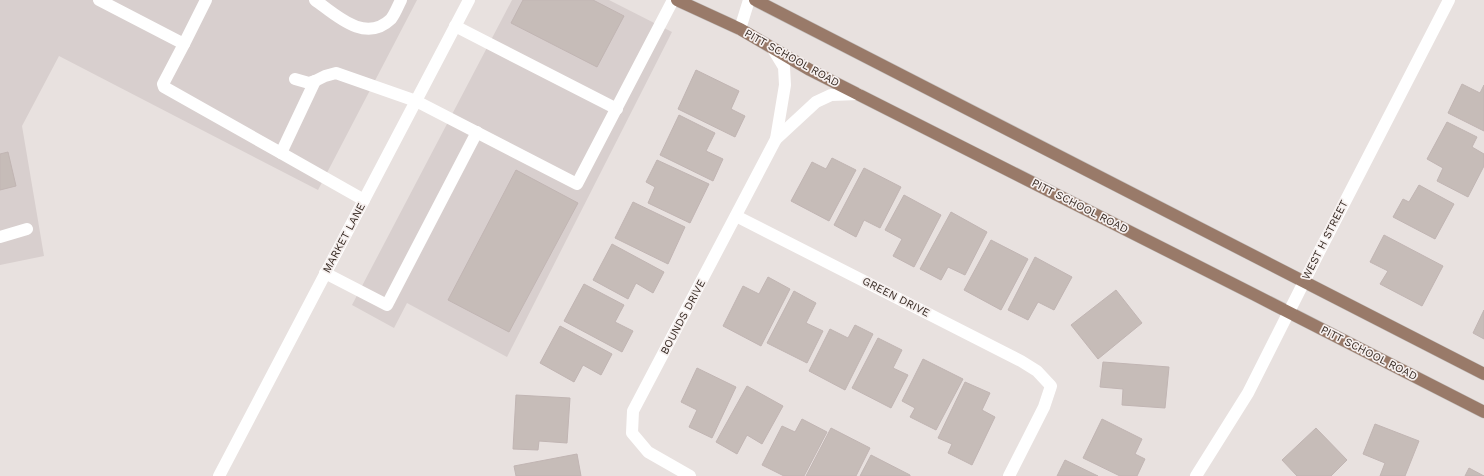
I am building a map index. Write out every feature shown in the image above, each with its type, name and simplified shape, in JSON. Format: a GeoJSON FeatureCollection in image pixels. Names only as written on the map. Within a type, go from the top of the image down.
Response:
{"type":"FeatureCollection","features":[{"type":"Feature","properties":{"kind":"main road","name":"PITT SCHOOL ROAD"},"geometry":{"type":"LineString","coordinates":[[677,0],[740,29],[810,70],[1484,412]]}},
{"type":"Feature","properties":{"kind":"main road"},"geometry":{"type":"LineString","coordinates":[[755,0],[1484,374]]}},
{"type":"Feature","properties":{"kind":"street"},"geometry":{"type":"LineString","coordinates":[[99,0],[184,44]]}},
{"type":"Feature","properties":{"kind":"street"},"geometry":{"type":"LineString","coordinates":[[206,0],[163,84],[164,87],[364,200]]}},
{"type":"Feature","properties":{"kind":"street"},"geometry":{"type":"LineString","coordinates":[[315,0],[347,23],[364,30],[381,26],[392,18],[401,0]]}},
{"type":"Feature","properties":{"kind":"street","name":"MARKET LANE"},"geometry":{"type":"LineString","coordinates":[[219,476],[469,0]]}},
{"type":"Feature","properties":{"kind":"street"},"geometry":{"type":"LineString","coordinates":[[294,79],[309,83],[336,73],[416,101],[577,184],[673,0]]}},
{"type":"Feature","properties":{"kind":"street"},"geometry":{"type":"LineString","coordinates":[[740,29],[750,0]]}},
{"type":"Feature","properties":{"kind":"street","name":"WEST H STREET"},"geometry":{"type":"LineString","coordinates":[[1196,476],[1248,393],[1449,0]]}},
{"type":"Feature","properties":{"kind":"street"},"geometry":{"type":"LineString","coordinates":[[455,26],[617,109]]}},
{"type":"Feature","properties":{"kind":"street","name":"BOUNDS DRIVE"},"geometry":{"type":"LineString","coordinates":[[690,476],[648,452],[632,433],[633,411],[776,139],[784,85],[784,67],[773,49]]}},
{"type":"Feature","properties":{"kind":"street"},"geometry":{"type":"LineString","coordinates":[[281,153],[315,82]]}},
{"type":"Feature","properties":{"kind":"street","name":"BOUNDS DRIVE"},"geometry":{"type":"LineString","coordinates":[[776,139],[816,102],[831,95],[858,94]]}},
{"type":"Feature","properties":{"kind":"street"},"geometry":{"type":"LineString","coordinates":[[325,273],[387,305],[476,132]]}},
{"type":"Feature","properties":{"kind":"street","name":"GREEN DRIVE"},"geometry":{"type":"LineString","coordinates":[[736,216],[1037,371],[1051,386],[1044,407],[1009,476]]}},
{"type":"Feature","properties":{"kind":"street"},"geometry":{"type":"LineString","coordinates":[[0,237],[28,229]]}},
{"type":"Feature","properties":{"kind":"shaded area"},"geometry":{"type":"Polygon","coordinates":[[[0,0],[417,0],[318,190],[59,56],[22,126],[44,256],[0,265],[0,0]]]}},
{"type":"Feature","properties":{"kind":"shaded area"},"geometry":{"type":"Polygon","coordinates":[[[512,0],[609,0],[672,32],[507,357],[407,303],[394,328],[352,305],[512,0]]]}},
{"type":"Feature","properties":{"kind":"building"},"geometry":{"type":"Polygon","coordinates":[[[523,0],[593,0],[624,16],[597,67],[511,23],[523,0]]]}},
{"type":"Feature","properties":{"kind":"building"},"geometry":{"type":"Polygon","coordinates":[[[696,70],[739,91],[731,109],[745,116],[735,137],[678,109],[696,70]]]}},
{"type":"Feature","properties":{"kind":"building"},"geometry":{"type":"Polygon","coordinates":[[[1462,84],[1480,93],[1484,85],[1484,131],[1448,113],[1462,84]]]}},
{"type":"Feature","properties":{"kind":"building"},"geometry":{"type":"Polygon","coordinates":[[[679,115],[715,133],[706,151],[723,159],[713,181],[660,155],[679,115]]]}},
{"type":"Feature","properties":{"kind":"building"},"geometry":{"type":"Polygon","coordinates":[[[1447,122],[1477,137],[1472,147],[1484,154],[1484,166],[1468,197],[1437,181],[1443,168],[1427,159],[1447,122]]]}},
{"type":"Feature","properties":{"kind":"building"},"geometry":{"type":"Polygon","coordinates":[[[8,152],[16,186],[0,190],[0,154],[8,152]]]}},
{"type":"Feature","properties":{"kind":"building"},"geometry":{"type":"Polygon","coordinates":[[[832,158],[856,170],[829,221],[791,201],[812,162],[826,169],[832,158]]]}},
{"type":"Feature","properties":{"kind":"building"},"geometry":{"type":"Polygon","coordinates":[[[657,160],[709,184],[690,223],[648,203],[655,187],[646,182],[657,160]]]}},
{"type":"Feature","properties":{"kind":"building"},"geometry":{"type":"Polygon","coordinates":[[[864,168],[901,187],[880,228],[864,220],[856,237],[834,225],[864,168]]]}},
{"type":"Feature","properties":{"kind":"building"},"geometry":{"type":"Polygon","coordinates":[[[516,170],[578,203],[509,332],[448,300],[516,170]]]}},
{"type":"Feature","properties":{"kind":"building"},"geometry":{"type":"Polygon","coordinates":[[[1419,185],[1454,204],[1435,239],[1393,217],[1403,199],[1409,202],[1419,185]]]}},
{"type":"Feature","properties":{"kind":"building"},"geometry":{"type":"Polygon","coordinates":[[[904,195],[941,215],[914,267],[893,256],[902,239],[885,230],[904,195]]]}},
{"type":"Feature","properties":{"kind":"building"},"geometry":{"type":"Polygon","coordinates":[[[633,202],[685,227],[668,264],[615,238],[633,202]]]}},
{"type":"Feature","properties":{"kind":"building"},"geometry":{"type":"Polygon","coordinates":[[[951,212],[987,232],[965,275],[948,267],[941,280],[920,269],[951,212]]]}},
{"type":"Feature","properties":{"kind":"building"},"geometry":{"type":"Polygon","coordinates":[[[1384,235],[1443,266],[1422,306],[1380,284],[1388,271],[1370,262],[1384,235]]]}},
{"type":"Feature","properties":{"kind":"building"},"geometry":{"type":"Polygon","coordinates":[[[991,240],[1028,259],[1001,310],[964,290],[991,240]]]}},
{"type":"Feature","properties":{"kind":"building"},"geometry":{"type":"Polygon","coordinates":[[[612,244],[664,272],[653,293],[636,283],[628,299],[593,280],[612,244]]]}},
{"type":"Feature","properties":{"kind":"building"},"geometry":{"type":"Polygon","coordinates":[[[1035,257],[1072,277],[1054,310],[1038,302],[1028,320],[1008,310],[1035,257]]]}},
{"type":"Feature","properties":{"kind":"building"},"geometry":{"type":"Polygon","coordinates":[[[768,277],[790,289],[761,346],[723,326],[743,286],[759,294],[768,277]]]}},
{"type":"Feature","properties":{"kind":"building"},"geometry":{"type":"Polygon","coordinates":[[[584,284],[624,305],[615,322],[633,331],[622,352],[564,321],[584,284]]]}},
{"type":"Feature","properties":{"kind":"building"},"geometry":{"type":"Polygon","coordinates":[[[1116,290],[1142,323],[1098,359],[1071,325],[1116,290]]]}},
{"type":"Feature","properties":{"kind":"building"},"geometry":{"type":"Polygon","coordinates":[[[794,291],[816,303],[806,323],[823,331],[807,363],[767,343],[794,291]]]}},
{"type":"Feature","properties":{"kind":"building"},"geometry":{"type":"Polygon","coordinates":[[[1484,310],[1484,339],[1473,333],[1484,310]]]}},
{"type":"Feature","properties":{"kind":"building"},"geometry":{"type":"Polygon","coordinates":[[[855,325],[873,334],[845,390],[809,371],[830,329],[848,338],[855,325]]]}},
{"type":"Feature","properties":{"kind":"building"},"geometry":{"type":"Polygon","coordinates":[[[560,326],[612,354],[601,375],[583,365],[574,382],[540,363],[560,326]]]}},
{"type":"Feature","properties":{"kind":"building"},"geometry":{"type":"Polygon","coordinates":[[[878,338],[902,350],[893,368],[908,375],[891,408],[852,388],[878,338]]]}},
{"type":"Feature","properties":{"kind":"building"},"geometry":{"type":"Polygon","coordinates":[[[923,359],[963,379],[936,430],[910,417],[915,408],[902,401],[923,359]]]}},
{"type":"Feature","properties":{"kind":"building"},"geometry":{"type":"Polygon","coordinates":[[[1103,362],[1169,367],[1165,408],[1122,405],[1123,389],[1100,387],[1103,362]]]}},
{"type":"Feature","properties":{"kind":"building"},"geometry":{"type":"Polygon","coordinates":[[[697,368],[736,387],[712,438],[689,427],[697,410],[681,402],[697,368]]]}},
{"type":"Feature","properties":{"kind":"building"},"geometry":{"type":"Polygon","coordinates":[[[965,382],[990,393],[982,410],[995,417],[972,465],[948,453],[952,444],[938,438],[965,382]]]}},
{"type":"Feature","properties":{"kind":"building"},"geometry":{"type":"Polygon","coordinates":[[[747,386],[783,406],[762,444],[747,435],[737,454],[716,442],[747,386]]]}},
{"type":"Feature","properties":{"kind":"building"},"geometry":{"type":"Polygon","coordinates":[[[516,395],[570,398],[567,443],[539,441],[538,450],[513,449],[516,395]]]}},
{"type":"Feature","properties":{"kind":"building"},"geometry":{"type":"Polygon","coordinates":[[[802,419],[827,432],[804,476],[784,476],[762,465],[782,426],[795,432],[802,419]]]}},
{"type":"Feature","properties":{"kind":"building"},"geometry":{"type":"Polygon","coordinates":[[[1102,419],[1142,439],[1135,454],[1145,459],[1137,476],[1120,476],[1083,458],[1102,419]]]}},
{"type":"Feature","properties":{"kind":"building"},"geometry":{"type":"Polygon","coordinates":[[[1375,424],[1419,441],[1405,476],[1380,476],[1385,463],[1363,454],[1375,424]]]}},
{"type":"Feature","properties":{"kind":"building"},"geometry":{"type":"Polygon","coordinates":[[[831,428],[870,448],[856,476],[806,476],[831,428]]]}},
{"type":"Feature","properties":{"kind":"building"},"geometry":{"type":"Polygon","coordinates":[[[1316,428],[1347,460],[1331,476],[1297,476],[1282,460],[1316,428]]]}},
{"type":"Feature","properties":{"kind":"building"},"geometry":{"type":"Polygon","coordinates":[[[577,454],[581,476],[516,476],[514,466],[577,454]]]}},
{"type":"Feature","properties":{"kind":"building"},"geometry":{"type":"Polygon","coordinates":[[[871,455],[910,475],[910,476],[860,476],[871,455]]]}},
{"type":"Feature","properties":{"kind":"building"},"geometry":{"type":"Polygon","coordinates":[[[1065,460],[1098,476],[1057,476],[1065,460]]]}},
{"type":"Feature","properties":{"kind":"building"},"geometry":{"type":"Polygon","coordinates":[[[1469,468],[1484,476],[1465,476],[1469,468]]]}}]}
